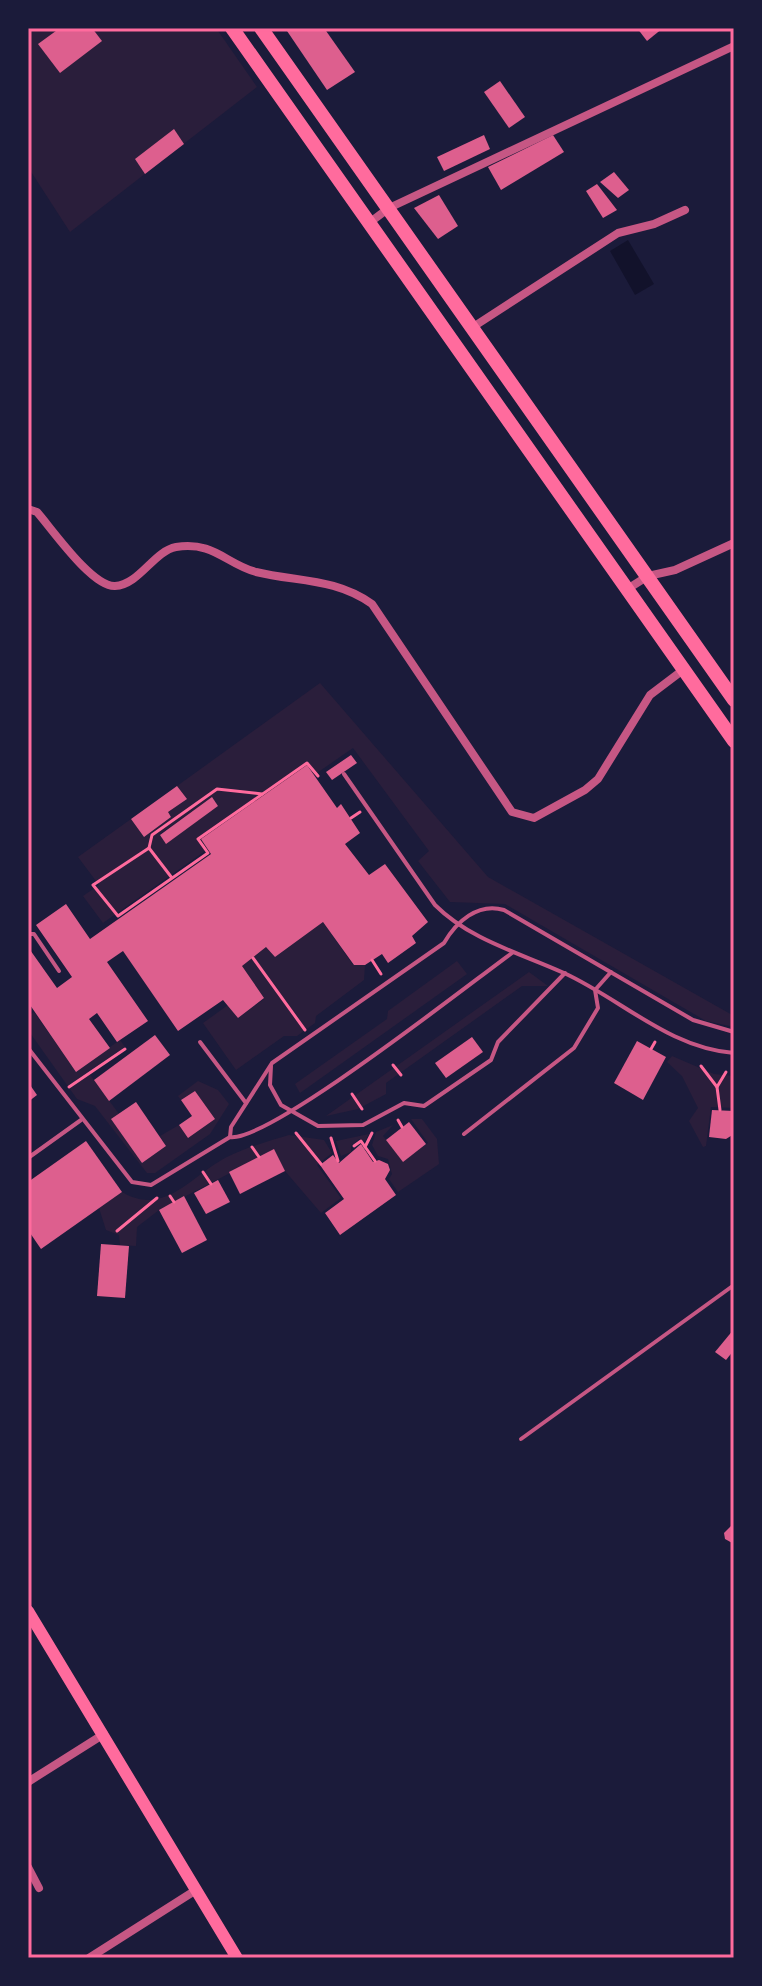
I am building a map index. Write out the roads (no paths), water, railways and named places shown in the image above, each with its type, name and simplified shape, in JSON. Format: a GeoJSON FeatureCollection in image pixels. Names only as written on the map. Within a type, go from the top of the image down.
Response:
{"type":"FeatureCollection","features":[{"type":"Feature","properties":{"kind":"highway"},"geometry":{"type":"LineString","coordinates":[[232,28],[734,741]]}},
{"type":"Feature","properties":{"kind":"highway"},"geometry":{"type":"LineString","coordinates":[[261,28],[734,700]]}},
{"type":"Feature","properties":{"kind":"highway"},"geometry":{"type":"LineString","coordinates":[[310,138],[330,124]]}},
{"type":"Feature","properties":{"kind":"highway"},"geometry":{"type":"LineString","coordinates":[[468,362],[489,349]]}},
{"type":"Feature","properties":{"kind":"highway"},"geometry":{"type":"LineString","coordinates":[[543,469],[563,456]]}},
{"type":"Feature","properties":{"kind":"main road"},"geometry":{"type":"LineString","coordinates":[[28,1611],[237,1958]]}},
{"type":"Feature","properties":{"kind":"street"},"geometry":{"type":"LineString","coordinates":[[369,223],[389,208],[734,46]]}},
{"type":"Feature","properties":{"kind":"street"},"geometry":{"type":"LineString","coordinates":[[473,327],[618,233],[654,224],[685,210]]}},
{"type":"Feature","properties":{"kind":"street"},"geometry":{"type":"LineString","coordinates":[[28,509],[37,512],[98,581],[115,586],[128,581],[173,548],[189,547],[211,548],[253,571],[328,582],[353,590],[372,604],[512,812],[523,817],[534,818],[585,790],[598,779],[650,695],[683,670]]}},
{"type":"Feature","properties":{"kind":"street"},"geometry":{"type":"LineString","coordinates":[[629,588],[648,576],[675,570],[734,543]]}},
{"type":"Feature","properties":{"kind":"street"},"geometry":{"type":"LineString","coordinates":[[28,1782],[104,1734]]}},
{"type":"Feature","properties":{"kind":"street"},"geometry":{"type":"LineString","coordinates":[[28,1867],[39,1888]]}},
{"type":"Feature","properties":{"kind":"street"},"geometry":{"type":"LineString","coordinates":[[89,1958],[196,1890]]}},
{"type":"Feature","properties":{"kind":"lane"},"geometry":{"type":"LineString","coordinates":[[344,774],[435,905],[456,922],[512,953],[565,973],[688,1044],[734,1053]]}},
{"type":"Feature","properties":{"kind":"lane"},"geometry":{"type":"LineString","coordinates":[[230,1137],[231,1127],[272,1063],[444,943],[456,922],[495,907],[708,1027],[734,1032]]}},
{"type":"Feature","properties":{"kind":"lane"},"geometry":{"type":"LineString","coordinates":[[28,934],[34,934],[59,971]]}},
{"type":"Feature","properties":{"kind":"lane"},"geometry":{"type":"LineString","coordinates":[[28,1048],[132,1182],[144,1186],[230,1137],[240,1138],[292,1112],[512,953]]}},
{"type":"Feature","properties":{"kind":"lane"},"geometry":{"type":"LineString","coordinates":[[595,990],[611,972]]}},
{"type":"Feature","properties":{"kind":"lane"},"geometry":{"type":"LineString","coordinates":[[272,1063],[270,1085],[281,1105],[318,1126],[338,1128],[363,1125],[404,1103],[424,1106],[491,1060],[498,1042],[565,973]]}},
{"type":"Feature","properties":{"kind":"lane"},"geometry":{"type":"LineString","coordinates":[[464,1134],[574,1048],[598,1008],[595,990]]}},
{"type":"Feature","properties":{"kind":"lane"},"geometry":{"type":"LineString","coordinates":[[200,1042],[246,1103]]}},
{"type":"Feature","properties":{"kind":"lane"},"geometry":{"type":"LineString","coordinates":[[28,1158],[81,1120]]}},
{"type":"Feature","properties":{"kind":"lane"},"geometry":{"type":"LineString","coordinates":[[521,1439],[734,1285]]}}]}
